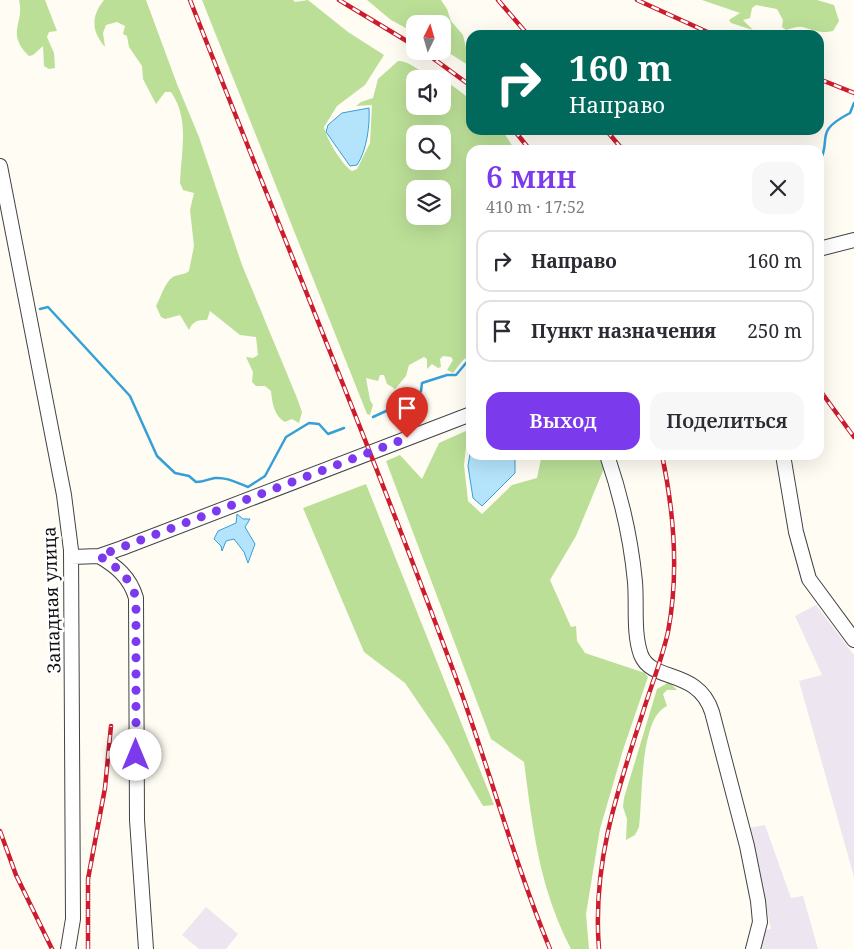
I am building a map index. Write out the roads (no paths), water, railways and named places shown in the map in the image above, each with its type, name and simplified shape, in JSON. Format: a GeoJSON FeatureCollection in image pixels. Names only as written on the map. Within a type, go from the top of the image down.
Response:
{"type":"FeatureCollection","features":[{"type":"Feature","properties":{"kind":"street","name":"Западная улица"},"geometry":{"type":"LineString","coordinates":[[0,166],[64,495],[72,557],[73,919],[68,949]]}},
{"type":"Feature","properties":{"kind":"street"},"geometry":{"type":"LineString","coordinates":[[824,248],[854,240]]}},
{"type":"Feature","properties":{"kind":"street"},"geometry":{"type":"LineString","coordinates":[[72,557],[99,556],[466,416]]}},
{"type":"Feature","properties":{"kind":"street"},"geometry":{"type":"LineString","coordinates":[[608,460],[620,500],[631,553],[641,654],[652,668],[686,681],[698,688],[707,698],[712,712],[747,846],[758,901],[760,922],[753,949]]}},
{"type":"Feature","properties":{"kind":"street"},"geometry":{"type":"LineString","coordinates":[[783,460],[796,532],[810,579],[854,640]]}},
{"type":"Feature","properties":{"kind":"street"},"geometry":{"type":"LineString","coordinates":[[99,556],[122,572],[130,583],[136,598],[137,820],[146,949]]}},
{"type":"Feature","properties":{"kind":"water"},"geometry":{"type":"Polygon","coordinates":[[[369,108],[368,130],[363,152],[357,165],[350,166],[326,132],[328,125],[342,113],[369,108]]]}},
{"type":"Feature","properties":{"kind":"water"},"geometry":{"type":"Polygon","coordinates":[[[469,460],[515,460],[515,473],[482,506],[473,498],[468,466],[469,460]]]}},
{"type":"Feature","properties":{"kind":"water"},"geometry":{"type":"Polygon","coordinates":[[[237,514],[243,519],[250,519],[245,527],[255,544],[248,563],[244,552],[234,539],[226,541],[222,551],[221,546],[214,539],[218,531],[236,523],[237,514]]]}},
{"type":"Feature","properties":{"kind":"waterway"},"geometry":{"type":"LineString","coordinates":[[824,147],[827,131],[838,120],[850,113],[854,103]]}},
{"type":"Feature","properties":{"kind":"waterway"},"geometry":{"type":"LineString","coordinates":[[40,309],[48,307],[130,396],[157,456],[175,473],[189,476],[196,482],[224,478],[248,487],[265,476],[286,437],[309,423],[319,424],[328,434],[344,428]]}},
{"type":"Feature","properties":{"kind":"waterway"},"geometry":{"type":"LineString","coordinates":[[373,417],[410,400],[416,401],[421,391],[422,383],[447,375],[456,375],[466,363]]}},
{"type":"Feature","properties":{"kind":"railway"},"geometry":{"type":"LineString","coordinates":[[190,0],[428,602],[460,689],[514,852],[550,949]]}},
{"type":"Feature","properties":{"kind":"railway"},"geometry":{"type":"LineString","coordinates":[[339,0],[406,41]]}},
{"type":"Feature","properties":{"kind":"railway"},"geometry":{"type":"LineString","coordinates":[[498,0],[524,30]]}},
{"type":"Feature","properties":{"kind":"railway"},"geometry":{"type":"LineString","coordinates":[[637,0],[703,30]]}},
{"type":"Feature","properties":{"kind":"railway"},"geometry":{"type":"LineString","coordinates":[[435,60],[466,82]]}},
{"type":"Feature","properties":{"kind":"railway"},"geometry":{"type":"LineString","coordinates":[[824,81],[854,93]]}},
{"type":"Feature","properties":{"kind":"railway"},"geometry":{"type":"LineString","coordinates":[[518,135],[526,145]]}},
{"type":"Feature","properties":{"kind":"railway"},"geometry":{"type":"LineString","coordinates":[[610,135],[619,145]]}},
{"type":"Feature","properties":{"kind":"railway"},"geometry":{"type":"LineString","coordinates":[[824,396],[854,437]]}},
{"type":"Feature","properties":{"kind":"railway"},"geometry":{"type":"LineString","coordinates":[[599,949],[599,887],[609,829],[624,771],[663,652],[671,610],[674,543],[670,499],[663,460]]}},
{"type":"Feature","properties":{"kind":"railway"},"geometry":{"type":"LineString","coordinates":[[88,949],[88,879],[105,788],[111,726]]}},
{"type":"Feature","properties":{"kind":"railway"},"geometry":{"type":"LineString","coordinates":[[0,831],[16,875],[52,949]]}}]}
